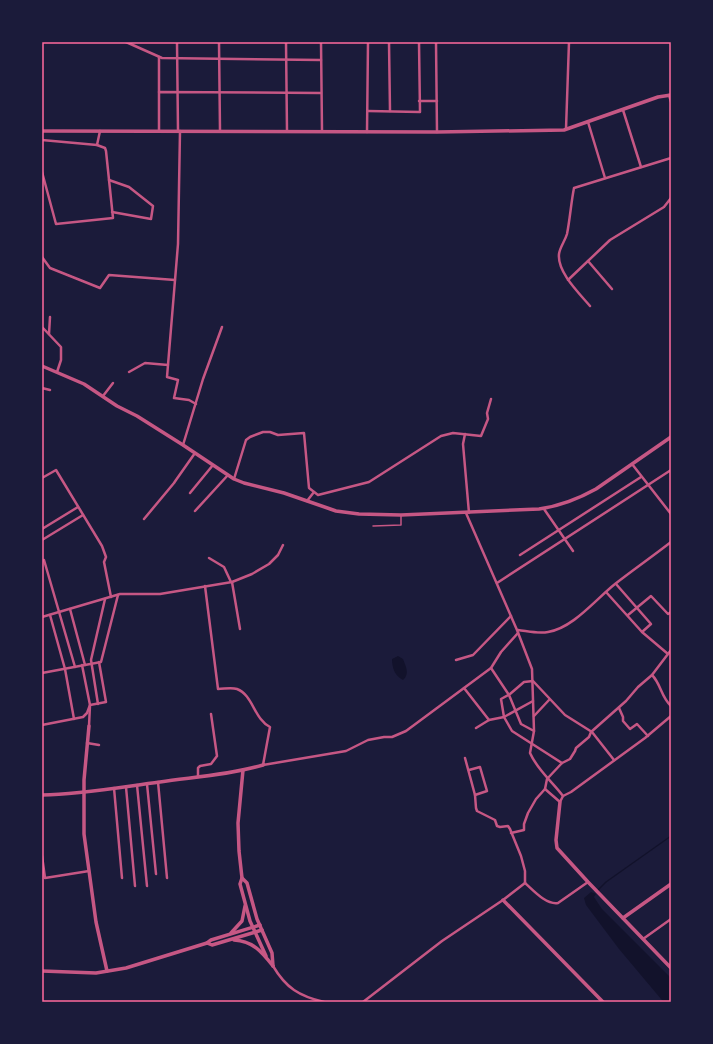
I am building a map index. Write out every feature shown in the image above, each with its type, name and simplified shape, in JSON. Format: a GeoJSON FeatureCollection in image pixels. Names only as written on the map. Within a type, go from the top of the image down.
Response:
{"type":"FeatureCollection","features":[{"type":"Feature","properties":{"kind":"street"},"geometry":{"type":"LineString","coordinates":[[126,42],[162,58],[321,60]]}},
{"type":"Feature","properties":{"kind":"street"},"geometry":{"type":"LineString","coordinates":[[177,42],[179,131],[178,244],[167,377],[178,380],[174,398],[189,400],[196,404]]}},
{"type":"Feature","properties":{"kind":"street"},"geometry":{"type":"LineString","coordinates":[[219,42],[220,131]]}},
{"type":"Feature","properties":{"kind":"street"},"geometry":{"type":"LineString","coordinates":[[286,42],[287,132]]}},
{"type":"Feature","properties":{"kind":"street"},"geometry":{"type":"LineString","coordinates":[[321,42],[322,132]]}},
{"type":"Feature","properties":{"kind":"street"},"geometry":{"type":"LineString","coordinates":[[368,42],[368,132]]}},
{"type":"Feature","properties":{"kind":"street"},"geometry":{"type":"LineString","coordinates":[[389,42],[390,112]]}},
{"type":"Feature","properties":{"kind":"street"},"geometry":{"type":"LineString","coordinates":[[368,111],[420,112],[419,42]]}},
{"type":"Feature","properties":{"kind":"street"},"geometry":{"type":"LineString","coordinates":[[436,42],[437,132]]}},
{"type":"Feature","properties":{"kind":"street"},"geometry":{"type":"LineString","coordinates":[[566,130],[568,42]]}},
{"type":"Feature","properties":{"kind":"street"},"geometry":{"type":"LineString","coordinates":[[159,56],[159,131]]}},
{"type":"Feature","properties":{"kind":"street"},"geometry":{"type":"LineString","coordinates":[[159,92],[321,93]]}},
{"type":"Feature","properties":{"kind":"street"},"geometry":{"type":"LineString","coordinates":[[42,131],[437,132],[566,130],[658,97],[670,95],[671,102]]}},
{"type":"Feature","properties":{"kind":"street"},"geometry":{"type":"LineString","coordinates":[[419,101],[437,101]]}},
{"type":"Feature","properties":{"kind":"street"},"geometry":{"type":"LineString","coordinates":[[623,110],[641,167]]}},
{"type":"Feature","properties":{"kind":"street"},"geometry":{"type":"LineString","coordinates":[[588,122],[605,178]]}},
{"type":"Feature","properties":{"kind":"street"},"geometry":{"type":"LineString","coordinates":[[97,145],[100,131]]}},
{"type":"Feature","properties":{"kind":"street"},"geometry":{"type":"LineString","coordinates":[[42,140],[97,145],[106,149],[113,218],[56,224],[42,172]]}},
{"type":"Feature","properties":{"kind":"street"},"geometry":{"type":"LineString","coordinates":[[590,306],[568,280],[560,264],[559,255],[566,235],[574,188],[671,158]]}},
{"type":"Feature","properties":{"kind":"street"},"geometry":{"type":"LineString","coordinates":[[109,180],[129,187],[153,206],[151,219],[112,212]]}},
{"type":"Feature","properties":{"kind":"street"},"geometry":{"type":"LineString","coordinates":[[568,280],[610,240],[664,207],[671,198]]}},
{"type":"Feature","properties":{"kind":"street"},"geometry":{"type":"LineString","coordinates":[[42,258],[50,268],[100,288],[110,275],[175,280]]}},
{"type":"Feature","properties":{"kind":"street"},"geometry":{"type":"LineString","coordinates":[[588,262],[612,289]]}},
{"type":"Feature","properties":{"kind":"street"},"geometry":{"type":"LineString","coordinates":[[49,334],[50,317]]}},
{"type":"Feature","properties":{"kind":"street"},"geometry":{"type":"LineString","coordinates":[[183,445],[222,327]]}},
{"type":"Feature","properties":{"kind":"street"},"geometry":{"type":"LineString","coordinates":[[43,328],[61,347],[61,360],[57,372]]}},
{"type":"Feature","properties":{"kind":"street"},"geometry":{"type":"LineString","coordinates":[[129,372],[145,363],[168,365]]}},
{"type":"Feature","properties":{"kind":"street"},"geometry":{"type":"LineString","coordinates":[[42,366],[84,384],[117,406],[149,423],[244,484],[284,493],[348,513],[401,516],[544,509],[584,496],[671,437]]}},
{"type":"Feature","properties":{"kind":"street"},"geometry":{"type":"LineString","coordinates":[[103,396],[113,383]]}},
{"type":"Feature","properties":{"kind":"street"},"geometry":{"type":"LineString","coordinates":[[42,388],[50,390]]}},
{"type":"Feature","properties":{"kind":"street"},"geometry":{"type":"LineString","coordinates":[[234,479],[246,440],[250,436],[263,432],[270,432],[278,435],[304,433],[309,488],[318,495],[369,482],[442,436],[453,433],[481,436],[488,419],[487,413],[491,399]]}},
{"type":"Feature","properties":{"kind":"street"},"geometry":{"type":"LineString","coordinates":[[465,434],[464,444],[467,513],[532,669],[534,731],[530,753],[547,780],[557,788],[562,796]]}},
{"type":"Feature","properties":{"kind":"street"},"geometry":{"type":"LineString","coordinates":[[144,518],[174,483],[195,453]]}},
{"type":"Feature","properties":{"kind":"street"},"geometry":{"type":"LineString","coordinates":[[631,464],[670,512]]}},
{"type":"Feature","properties":{"kind":"street"},"geometry":{"type":"LineString","coordinates":[[190,493],[213,465]]}},
{"type":"Feature","properties":{"kind":"street"},"geometry":{"type":"LineString","coordinates":[[42,478],[56,470],[104,550],[106,556],[104,562],[111,597]]}},
{"type":"Feature","properties":{"kind":"street"},"geometry":{"type":"LineString","coordinates":[[497,584],[671,470]]}},
{"type":"Feature","properties":{"kind":"street"},"geometry":{"type":"LineString","coordinates":[[194,511],[228,475]]}},
{"type":"Feature","properties":{"kind":"street"},"geometry":{"type":"LineString","coordinates":[[520,555],[641,476]]}},
{"type":"Feature","properties":{"kind":"street"},"geometry":{"type":"LineString","coordinates":[[306,501],[314,492]]}},
{"type":"Feature","properties":{"kind":"street"},"geometry":{"type":"LineString","coordinates":[[42,529],[78,507]]}},
{"type":"Feature","properties":{"kind":"street"},"geometry":{"type":"LineString","coordinates":[[544,509],[573,551]]}},
{"type":"Feature","properties":{"kind":"street"},"geometry":{"type":"LineString","coordinates":[[42,540],[83,515]]}},
{"type":"Feature","properties":{"kind":"street"},"geometry":{"type":"LineString","coordinates":[[517,630],[549,632],[563,627],[576,619],[606,592],[671,542]]}},
{"type":"Feature","properties":{"kind":"street"},"geometry":{"type":"LineString","coordinates":[[42,617],[105,598],[128,593],[160,594],[232,582],[252,574],[269,564],[278,555],[283,545]]}},
{"type":"Feature","properties":{"kind":"street"},"geometry":{"type":"LineString","coordinates":[[209,558],[224,567],[232,582],[240,629]]}},
{"type":"Feature","properties":{"kind":"street"},"geometry":{"type":"LineString","coordinates":[[44,560],[76,667]]}},
{"type":"Feature","properties":{"kind":"street"},"geometry":{"type":"LineString","coordinates":[[616,584],[651,624],[642,632]]}},
{"type":"Feature","properties":{"kind":"street"},"geometry":{"type":"LineString","coordinates":[[204,586],[218,689],[234,689],[243,693],[260,720],[270,726],[262,765]]}},
{"type":"Feature","properties":{"kind":"street"},"geometry":{"type":"LineString","coordinates":[[606,592],[642,632],[668,654]]}},
{"type":"Feature","properties":{"kind":"street"},"geometry":{"type":"LineString","coordinates":[[90,705],[106,702],[100,662],[118,595]]}},
{"type":"Feature","properties":{"kind":"street"},"geometry":{"type":"LineString","coordinates":[[628,615],[651,596],[668,614],[671,612]]}},
{"type":"Feature","properties":{"kind":"street"},"geometry":{"type":"LineString","coordinates":[[98,704],[91,660],[105,598]]}},
{"type":"Feature","properties":{"kind":"street"},"geometry":{"type":"LineString","coordinates":[[70,609],[84,665],[90,705],[84,792],[84,834],[96,922],[107,971]]}},
{"type":"Feature","properties":{"kind":"street"},"geometry":{"type":"LineString","coordinates":[[50,615],[65,669],[74,719]]}},
{"type":"Feature","properties":{"kind":"street"},"geometry":{"type":"LineString","coordinates":[[456,660],[473,655],[511,616]]}},
{"type":"Feature","properties":{"kind":"street"},"geometry":{"type":"LineString","coordinates":[[42,795],[84,792],[243,770],[262,765],[346,750],[368,740],[399,734],[406,731],[491,668],[501,652],[518,633]]}},
{"type":"Feature","properties":{"kind":"street"},"geometry":{"type":"LineString","coordinates":[[511,833],[524,830],[524,824],[528,813],[536,799],[545,789],[547,780],[562,763],[570,759],[576,748],[589,737],[592,732],[630,698],[638,687],[652,675],[671,650]]}},
{"type":"Feature","properties":{"kind":"street"},"geometry":{"type":"LineString","coordinates":[[42,673],[100,662]]}},
{"type":"Feature","properties":{"kind":"street"},"geometry":{"type":"LineString","coordinates":[[491,668],[509,695],[522,724],[534,731]]}},
{"type":"Feature","properties":{"kind":"street"},"geometry":{"type":"LineString","coordinates":[[652,675],[658,680],[665,700],[671,706]]}},
{"type":"Feature","properties":{"kind":"street"},"geometry":{"type":"LineString","coordinates":[[533,681],[524,682],[509,695],[501,699],[504,717],[512,731],[562,763]]}},
{"type":"Feature","properties":{"kind":"street"},"geometry":{"type":"LineString","coordinates":[[533,681],[565,716],[592,732],[614,760]]}},
{"type":"Feature","properties":{"kind":"street"},"geometry":{"type":"LineString","coordinates":[[464,688],[490,720]]}},
{"type":"Feature","properties":{"kind":"street"},"geometry":{"type":"LineString","coordinates":[[534,716],[550,700]]}},
{"type":"Feature","properties":{"kind":"street"},"geometry":{"type":"LineString","coordinates":[[476,728],[490,720],[504,717],[533,701]]}},
{"type":"Feature","properties":{"kind":"street"},"geometry":{"type":"LineString","coordinates":[[42,725],[83,717],[87,713],[90,705]]}},
{"type":"Feature","properties":{"kind":"street"},"geometry":{"type":"LineString","coordinates":[[619,708],[623,717],[623,722],[630,729],[636,724],[648,736]]}},
{"type":"Feature","properties":{"kind":"street"},"geometry":{"type":"LineString","coordinates":[[198,777],[198,768],[200,766],[211,764],[217,756],[211,714]]}},
{"type":"Feature","properties":{"kind":"street"},"geometry":{"type":"LineString","coordinates":[[671,716],[648,736],[571,792],[562,796],[560,802],[556,845],[596,891],[671,968]]}},
{"type":"Feature","properties":{"kind":"street"},"geometry":{"type":"LineString","coordinates":[[88,743],[98,745]]}},
{"type":"Feature","properties":{"kind":"street"},"geometry":{"type":"LineString","coordinates":[[465,758],[475,795],[477,811],[495,820],[497,826],[508,826],[521,856],[525,871],[525,883]]}},
{"type":"Feature","properties":{"kind":"street"},"geometry":{"type":"LineString","coordinates":[[469,770],[480,767],[487,791],[475,795]]}},
{"type":"Feature","properties":{"kind":"street"},"geometry":{"type":"LineString","coordinates":[[243,770],[238,823],[242,878],[240,884],[253,927],[266,956],[283,982],[298,994],[324,1002]]}},
{"type":"Feature","properties":{"kind":"street"},"geometry":{"type":"LineString","coordinates":[[158,782],[167,878]]}},
{"type":"Feature","properties":{"kind":"street"},"geometry":{"type":"LineString","coordinates":[[147,783],[156,874]]}},
{"type":"Feature","properties":{"kind":"street"},"geometry":{"type":"LineString","coordinates":[[137,785],[147,886]]}},
{"type":"Feature","properties":{"kind":"street"},"geometry":{"type":"LineString","coordinates":[[126,786],[135,886]]}},
{"type":"Feature","properties":{"kind":"street"},"geometry":{"type":"LineString","coordinates":[[114,788],[122,878]]}},
{"type":"Feature","properties":{"kind":"street"},"geometry":{"type":"LineString","coordinates":[[545,789],[560,802]]}},
{"type":"Feature","properties":{"kind":"street"},"geometry":{"type":"LineString","coordinates":[[42,856],[44,878],[89,871]]}},
{"type":"Feature","properties":{"kind":"street"},"geometry":{"type":"LineString","coordinates":[[242,878],[247,882],[260,925],[272,953],[273,966]]}},
{"type":"Feature","properties":{"kind":"street"},"geometry":{"type":"LineString","coordinates":[[525,883],[548,902],[553,904],[558,903],[588,882]]}},
{"type":"Feature","properties":{"kind":"street"},"geometry":{"type":"LineString","coordinates":[[363,1002],[442,941],[525,883]]}},
{"type":"Feature","properties":{"kind":"street"},"geometry":{"type":"LineString","coordinates":[[623,918],[671,884]]}},
{"type":"Feature","properties":{"kind":"street"},"geometry":{"type":"LineString","coordinates":[[502,900],[603,1002]]}},
{"type":"Feature","properties":{"kind":"street"},"geometry":{"type":"LineString","coordinates":[[227,935],[236,930],[242,921],[245,901]]}},
{"type":"Feature","properties":{"kind":"street"},"geometry":{"type":"LineString","coordinates":[[643,940],[671,919]]}},
{"type":"Feature","properties":{"kind":"street"},"geometry":{"type":"LineString","coordinates":[[42,971],[96,973],[126,968],[260,925]]}},
{"type":"Feature","properties":{"kind":"street"},"geometry":{"type":"LineString","coordinates":[[207,943],[212,945],[262,930]]}},
{"type":"Feature","properties":{"kind":"street"},"geometry":{"type":"LineString","coordinates":[[228,940],[249,942],[266,956]]}},
{"type":"Feature","properties":{"kind":"lane"},"geometry":{"type":"LineString","coordinates":[[373,526],[401,525],[401,516]]}},
{"type":"Feature","properties":{"kind":"shaded area"},"geometry":{"type":"Polygon","coordinates":[[[398,656],[403,659],[407,670],[403,680],[394,671],[392,659],[398,656]]]}},
{"type":"Feature","properties":{"kind":"shaded area"},"geometry":{"type":"Polygon","coordinates":[[[591,892],[596,894],[594,897],[602,909],[671,978],[671,1002],[664,1002],[661,999],[619,949],[586,905],[584,898],[591,892]]]}},
{"type":"Feature","properties":{"kind":"waterway"},"geometry":{"type":"LineString","coordinates":[[598,890],[606,882],[671,836]]}}]}
